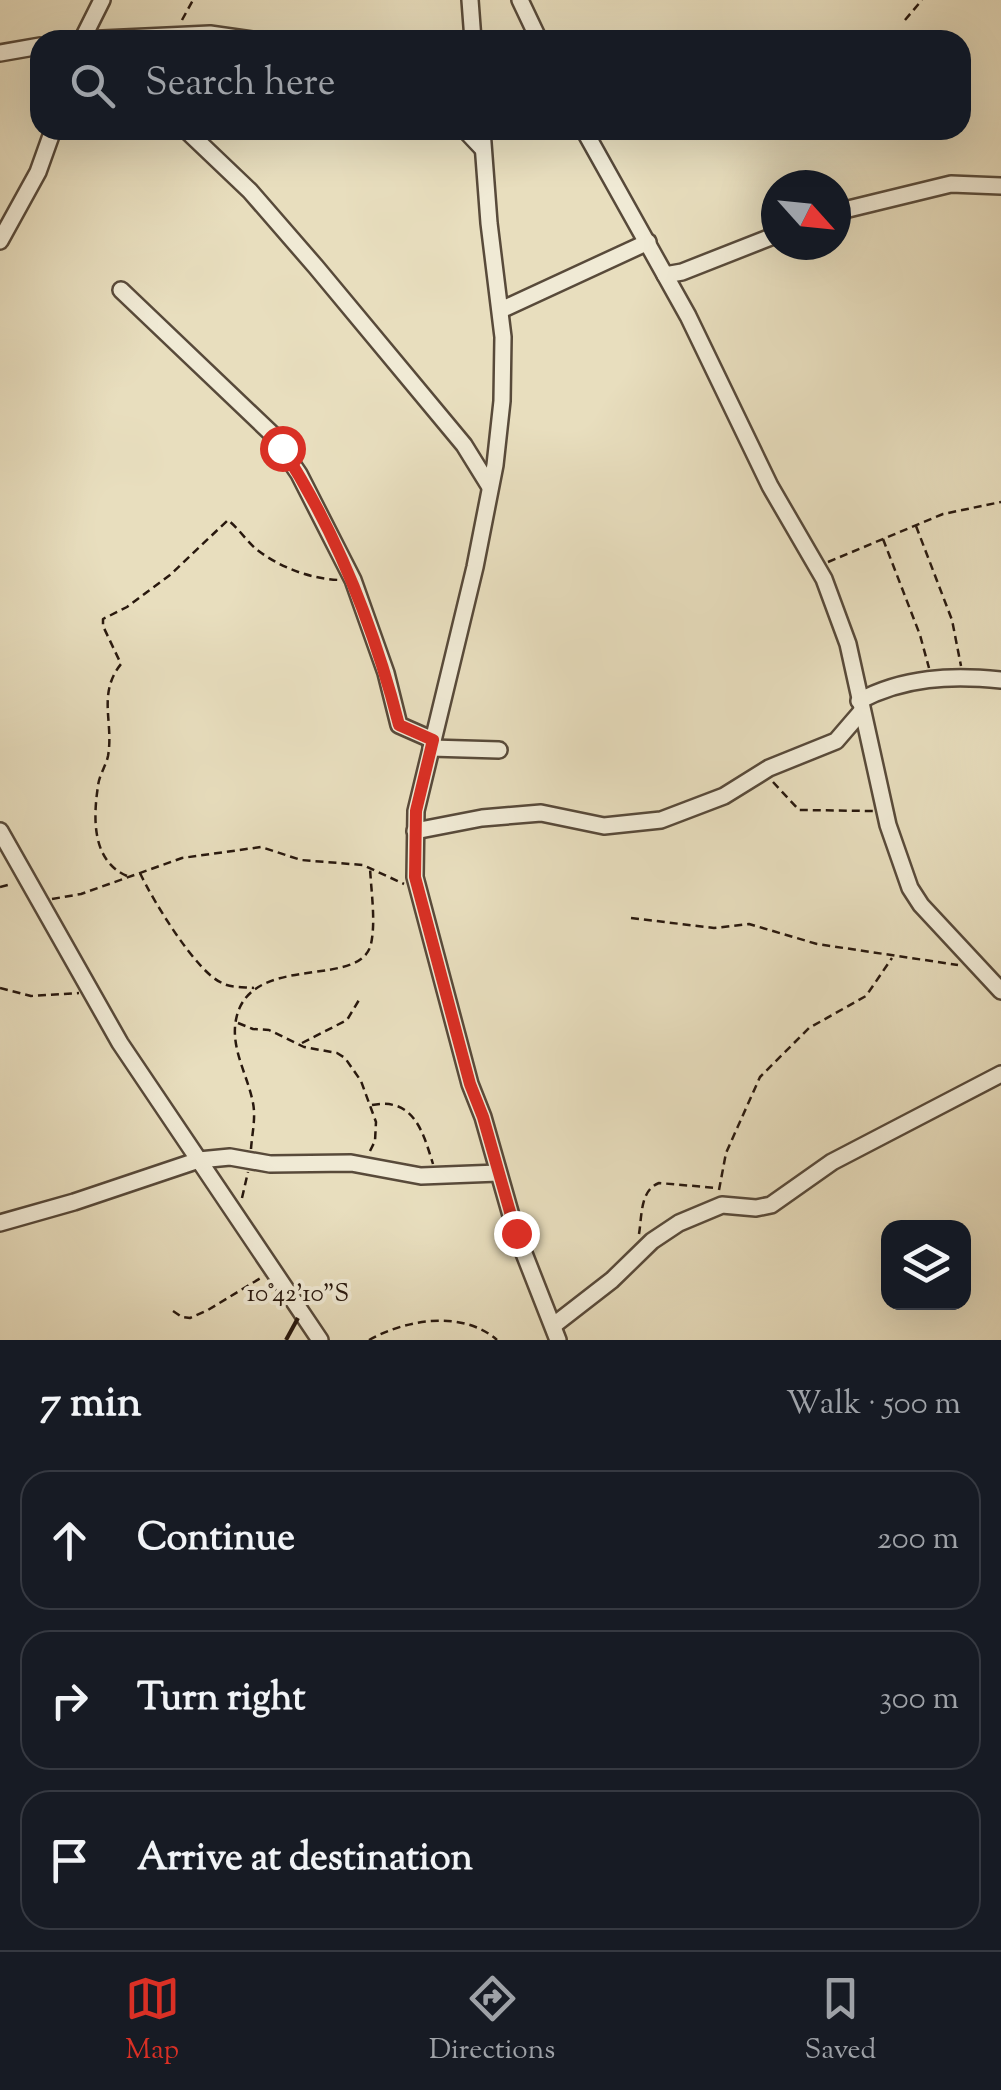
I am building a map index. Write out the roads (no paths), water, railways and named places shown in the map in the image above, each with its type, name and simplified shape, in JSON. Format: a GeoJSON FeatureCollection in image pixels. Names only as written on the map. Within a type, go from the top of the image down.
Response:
{"type":"FeatureCollection","features":[{"type":"Feature","properties":{"kind":"street"},"geometry":{"type":"LineString","coordinates":[[87,30],[102,0]]}},
{"type":"Feature","properties":{"kind":"street"},"geometry":{"type":"LineString","coordinates":[[470,0],[472,30]]}},
{"type":"Feature","properties":{"kind":"street"},"geometry":{"type":"LineString","coordinates":[[520,0],[534,30]]}},
{"type":"Feature","properties":{"kind":"street"},"geometry":{"type":"LineString","coordinates":[[0,53],[30,48]]}},
{"type":"Feature","properties":{"kind":"street"},"geometry":{"type":"LineString","coordinates":[[0,242],[38,172],[49,140]]}},
{"type":"Feature","properties":{"kind":"street"},"geometry":{"type":"LineString","coordinates":[[196,140],[250,191],[316,266],[464,445],[490,487]]}},
{"type":"Feature","properties":{"kind":"street"},"geometry":{"type":"LineString","coordinates":[[474,140],[482,148]]}},
{"type":"Feature","properties":{"kind":"street"},"geometry":{"type":"LineString","coordinates":[[482,140],[501,310],[502,401],[475,567],[415,830],[415,877],[470,1084],[516,1233],[556,1332],[636,1257],[720,1197],[756,1208],[783,1199],[832,1162],[1001,1074]]}},
{"type":"Feature","properties":{"kind":"street"},"geometry":{"type":"LineString","coordinates":[[590,140],[722,382],[770,486],[817,566],[848,644],[886,810],[910,888],[974,965],[1001,991]]}},
{"type":"Feature","properties":{"kind":"street"},"geometry":{"type":"LineString","coordinates":[[851,208],[951,184],[1001,186]]}},
{"type":"Feature","properties":{"kind":"street"},"geometry":{"type":"LineString","coordinates":[[665,275],[761,240]]}},
{"type":"Feature","properties":{"kind":"street"},"geometry":{"type":"LineString","coordinates":[[501,310],[648,242]]}},
{"type":"Feature","properties":{"kind":"street"},"geometry":{"type":"LineString","coordinates":[[122,290],[272,434],[299,474],[352,580],[386,673],[399,725],[432,744],[499,750]]}},
{"type":"Feature","properties":{"kind":"street"},"geometry":{"type":"LineString","coordinates":[[415,830],[541,813],[593,826],[643,823],[724,796],[759,774],[836,741],[860,707],[892,686],[962,677],[1001,680]]}},
{"type":"Feature","properties":{"kind":"street"},"geometry":{"type":"LineString","coordinates":[[0,831],[90,993],[320,1340]]}},
{"type":"Feature","properties":{"kind":"street"},"geometry":{"type":"LineString","coordinates":[[0,1223],[199,1160],[230,1157],[270,1164],[364,1164],[421,1176],[498,1172]]}}]}
